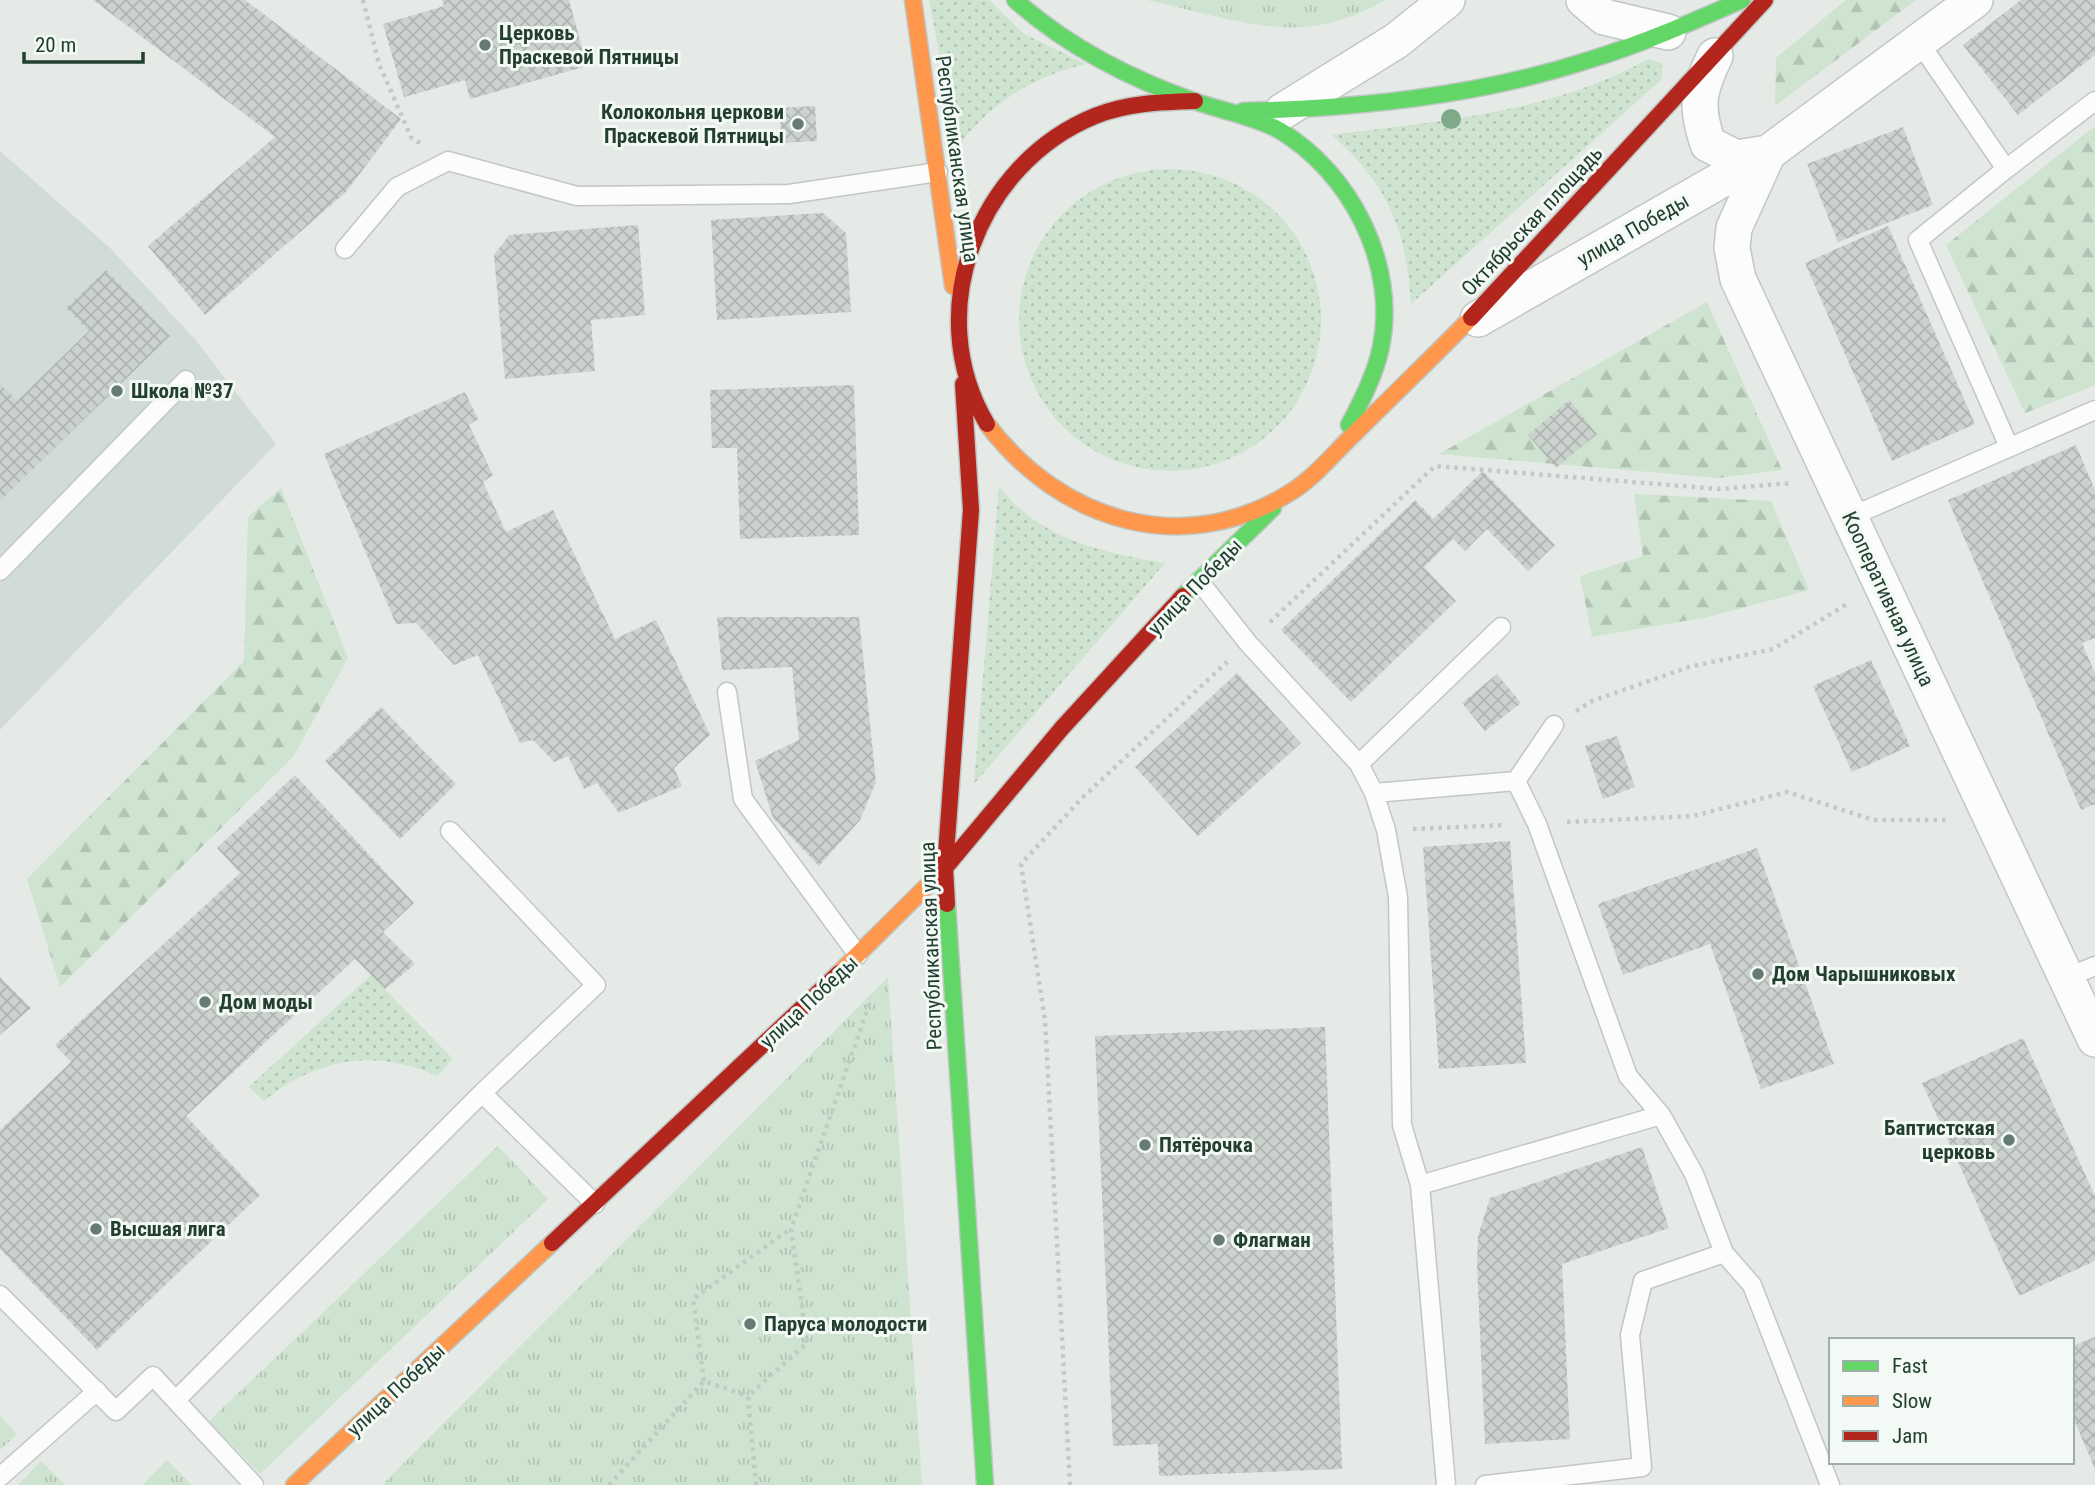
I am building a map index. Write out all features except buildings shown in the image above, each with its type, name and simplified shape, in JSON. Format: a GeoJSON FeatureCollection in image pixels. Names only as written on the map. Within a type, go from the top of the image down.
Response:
{"type":"FeatureCollection","features":[{"type":"Feature","properties":{"kind":"main road","name":"Республиканская улица"},"geometry":{"type":"LineString","coordinates":[[913,0],[958,323]]}},
{"type":"Feature","properties":{"kind":"main road","name":"Октябрьская площадь"},"geometry":{"type":"LineString","coordinates":[[1015,0],[1040,23],[1103,60],[1195,101],[1237,111],[1281,132],[1319,161],[1350,198],[1374,252],[1382,288],[1383,336],[1371,379],[1349,424],[1322,464]]}},
{"type":"Feature","properties":{"kind":"main road","name":"Октябрьская площадь"},"geometry":{"type":"LineString","coordinates":[[1237,111],[1283,111],[1398,99],[1558,69],[1668,32],[1742,0]]}},
{"type":"Feature","properties":{"kind":"main road","name":"Октябрьская площадь"},"geometry":{"type":"LineString","coordinates":[[1195,101],[1145,103],[1094,116],[1047,141],[1008,176],[979,221],[962,271],[958,323],[961,365],[980,409],[1005,448],[1037,480],[1086,508],[1118,520],[1164,527],[1210,523],[1253,510],[1294,489],[1462,328],[1765,0]]}},
{"type":"Feature","properties":{"kind":"main road","name":"Республиканская улица"},"geometry":{"type":"LineString","coordinates":[[961,365],[971,510],[945,868],[985,1485]]}},
{"type":"Feature","properties":{"kind":"main road","name":"улица Победы"},"geometry":{"type":"LineString","coordinates":[[294,1485],[858,955],[945,868],[1048,742],[1199,581],[1294,489]]}},
{"type":"Feature","properties":{"kind":"street"},"geometry":{"type":"LineString","coordinates":[[1283,111],[1396,41],[1447,0]]}},
{"type":"Feature","properties":{"kind":"street"},"geometry":{"type":"LineString","coordinates":[[1584,0],[1604,17],[1668,32]]}},
{"type":"Feature","properties":{"kind":"street","name":"улица Победы"},"geometry":{"type":"LineString","coordinates":[[1462,328],[1768,153],[1975,0]]}},
{"type":"Feature","properties":{"kind":"street","name":"улица Победы"},"geometry":{"type":"LineString","coordinates":[[1717,52],[1701,85],[1698,115],[1708,144],[1736,158],[1768,153]]}},
{"type":"Feature","properties":{"kind":"street","name":"Кооперативная улица"},"geometry":{"type":"LineString","coordinates":[[1768,153],[1734,228],[1732,248],[1736,269],[1989,820],[2081,971],[2095,1039]]}},
{"type":"Feature","properties":{"kind":"lane"},"geometry":{"type":"LineString","coordinates":[[1919,42],[2006,169]]}},
{"type":"Feature","properties":{"kind":"lane"},"geometry":{"type":"LineString","coordinates":[[2009,447],[1918,240],[2095,101]]}},
{"type":"Feature","properties":{"kind":"lane"},"geometry":{"type":"LineString","coordinates":[[345,249],[397,187],[448,161],[577,196],[789,194],[938,172]]}},
{"type":"Feature","properties":{"kind":"lane"},"geometry":{"type":"LineString","coordinates":[[0,571],[186,380]]}},
{"type":"Feature","properties":{"kind":"lane"},"geometry":{"type":"LineString","coordinates":[[1850,517],[2095,410]]}},
{"type":"Feature","properties":{"kind":"lane"},"geometry":{"type":"LineString","coordinates":[[1199,581],[1248,643],[1359,764],[1374,793],[1386,830],[1398,897],[1402,1125],[1420,1185],[1446,1485]]}},
{"type":"Feature","properties":{"kind":"lane"},"geometry":{"type":"LineString","coordinates":[[1359,764],[1501,627]]}},
{"type":"Feature","properties":{"kind":"lane"},"geometry":{"type":"LineString","coordinates":[[727,692],[743,799],[858,955]]}},
{"type":"Feature","properties":{"kind":"lane"},"geometry":{"type":"LineString","coordinates":[[1516,780],[1553,725]]}},
{"type":"Feature","properties":{"kind":"lane"},"geometry":{"type":"LineString","coordinates":[[1374,793],[1516,780]]}},
{"type":"Feature","properties":{"kind":"lane"},"geometry":{"type":"LineString","coordinates":[[1516,780],[1537,824],[1628,1076],[1661,1115],[1694,1174],[1724,1253],[1752,1285],[1830,1485]]}},
{"type":"Feature","properties":{"kind":"lane"},"geometry":{"type":"LineString","coordinates":[[176,1401],[482,1093],[596,985],[450,831]]}},
{"type":"Feature","properties":{"kind":"lane"},"geometry":{"type":"LineString","coordinates":[[482,1093],[595,1204]]}},
{"type":"Feature","properties":{"kind":"lane"},"geometry":{"type":"LineString","coordinates":[[1420,1185],[1661,1115]]}},
{"type":"Feature","properties":{"kind":"lane"},"geometry":{"type":"LineString","coordinates":[[1485,1485],[1643,1476],[1630,1335],[1643,1281],[1724,1253]]}},
{"type":"Feature","properties":{"kind":"lane"},"geometry":{"type":"LineString","coordinates":[[0,1295],[116,1411],[153,1376],[254,1485]]}},
{"type":"Feature","properties":{"kind":"lane"},"geometry":{"type":"LineString","coordinates":[[0,1477],[97,1391]]}},
{"type":"Feature","properties":{"kind":"path"},"geometry":{"type":"LineString","coordinates":[[363,0],[379,64],[411,137],[448,161]]}},
{"type":"Feature","properties":{"kind":"path"},"geometry":{"type":"LineString","coordinates":[[1070,1485],[1045,1020],[1021,864],[1081,799],[1435,466],[1719,489],[1832,480]]}},
{"type":"Feature","properties":{"kind":"path"},"geometry":{"type":"LineString","coordinates":[[1553,725],[1592,701],[1689,667],[1773,649],[1882,583]]}},
{"type":"Feature","properties":{"kind":"path"},"geometry":{"type":"LineString","coordinates":[[1386,830],[1693,816],[1787,792],[1874,820],[1989,820]]}},
{"type":"Feature","properties":{"kind":"path"},"geometry":{"type":"LineString","coordinates":[[748,1396],[807,1343],[791,1229],[873,995]]}},
{"type":"Feature","properties":{"kind":"path"},"geometry":{"type":"LineString","coordinates":[[610,1485],[704,1381],[693,1298],[791,1229]]}},
{"type":"Feature","properties":{"kind":"path"},"geometry":{"type":"LineString","coordinates":[[704,1381],[748,1396]]}},
{"type":"Feature","properties":{"kind":"path"},"geometry":{"type":"LineString","coordinates":[[748,1396],[756,1485]]}},
{"type":"Feature","properties":{"kind":"shaded area","name":"Школа №37"},"geometry":{"type":"Polygon","coordinates":[[[0,151],[109,247],[194,338],[276,444],[0,730],[0,151]]]}},
{"type":"Feature","properties":{"kind":"green space"},"geometry":{"type":"Polygon","coordinates":[[[929,0],[989,0],[1024,34],[1086,64],[1048,76],[1014,94],[983,118],[957,148],[929,0]]]}},
{"type":"Feature","properties":{"kind":"green space"},"geometry":{"type":"Polygon","coordinates":[[[1147,0],[1386,0],[1337,21],[1320,25],[1279,27],[1234,20],[1147,0]]]}},
{"type":"Feature","properties":{"kind":"green space"},"geometry":{"type":"Polygon","coordinates":[[[1846,0],[1916,0],[1775,106],[1776,58],[1846,0]]]}},
{"type":"Feature","properties":{"kind":"green space"},"geometry":{"type":"Polygon","coordinates":[[[1648,59],[1662,63],[1662,79],[1411,304],[1405,253],[1391,210],[1368,172],[1332,135],[1454,119],[1534,103],[1573,92],[1648,59]]]}},
{"type":"Feature","properties":{"kind":"green space"},"geometry":{"type":"Polygon","coordinates":[[[2095,126],[2095,385],[2025,413],[1946,245],[2095,126]]]}},
{"type":"Feature","properties":{"kind":"green space"},"geometry":{"type":"Polygon","coordinates":[[[1155,169],[1185,169],[1214,175],[1241,186],[1266,203],[1287,224],[1304,249],[1315,276],[1321,320],[1319,350],[1310,378],[1296,404],[1277,427],[1254,446],[1228,460],[1200,469],[1155,471],[1126,465],[1099,454],[1074,437],[1053,416],[1036,391],[1025,364],[1019,335],[1019,305],[1025,276],[1036,249],[1053,224],[1074,203],[1099,186],[1126,175],[1155,169]]]}},
{"type":"Feature","properties":{"kind":"green space"},"geometry":{"type":"Polygon","coordinates":[[[1707,302],[1782,470],[1718,478],[1439,454],[1707,302]]]}},
{"type":"Feature","properties":{"kind":"green space"},"geometry":{"type":"Polygon","coordinates":[[[999,486],[1033,519],[1073,541],[1118,554],[1165,563],[974,784],[999,486]]]}},
{"type":"Feature","properties":{"kind":"green space"},"geometry":{"type":"Polygon","coordinates":[[[281,488],[348,658],[293,757],[60,987],[27,879],[244,661],[248,517],[281,488]]]}},
{"type":"Feature","properties":{"kind":"green space"},"geometry":{"type":"Polygon","coordinates":[[[1634,494],[1771,501],[1809,590],[1708,617],[1592,637],[1580,576],[1643,556],[1634,494]]]}},
{"type":"Feature","properties":{"kind":"green space"},"geometry":{"type":"Polygon","coordinates":[[[371,975],[453,1059],[437,1076],[414,1067],[369,1060],[325,1067],[284,1086],[264,1101],[249,1087],[371,975]]]}},
{"type":"Feature","properties":{"kind":"green space"},"geometry":{"type":"Polygon","coordinates":[[[888,977],[922,1485],[382,1485],[888,977]]]}},
{"type":"Feature","properties":{"kind":"green space"},"geometry":{"type":"Polygon","coordinates":[[[498,1146],[548,1199],[260,1474],[209,1421],[498,1146]]]}},
{"type":"Feature","properties":{"kind":"green space"},"geometry":{"type":"Polygon","coordinates":[[[0,1416],[17,1434],[0,1450],[0,1416]]]}},
{"type":"Feature","properties":{"kind":"green space"},"geometry":{"type":"Polygon","coordinates":[[[167,1460],[192,1485],[142,1485],[167,1460]]]}},
{"type":"Feature","properties":{"kind":"green space"},"geometry":{"type":"Polygon","coordinates":[[[41,1461],[65,1485],[18,1485],[41,1461]]]}},
{"type":"Feature","properties":{"kind":"traffic: fast"},"geometry":{"type":"LineString","coordinates":[[1015,0],[1077,46],[1122,71],[1169,92],[1279,130],[1304,148],[1327,170],[1347,195],[1363,223],[1375,253],[1382,284],[1384,316],[1381,347],[1372,377],[1349,425]]}},
{"type":"Feature","properties":{"kind":"traffic: fast"},"geometry":{"type":"LineString","coordinates":[[1243,111],[1374,103],[1504,83],[1628,47],[1742,0]]}},
{"type":"Feature","properties":{"kind":"traffic: fast"},"geometry":{"type":"LineString","coordinates":[[1183,596],[1273,508]]}},
{"type":"Feature","properties":{"kind":"traffic: fast"},"geometry":{"type":"LineString","coordinates":[[947,904],[985,1485]]}},
{"type":"Feature","properties":{"kind":"traffic: slow"},"geometry":{"type":"LineString","coordinates":[[913,0],[953,286]]}},
{"type":"Feature","properties":{"kind":"traffic: slow"},"geometry":{"type":"LineString","coordinates":[[987,424],[1017,458],[1050,485],[1087,506],[1126,520],[1167,526],[1208,524],[1250,513],[1300,486],[1471,318]]}},
{"type":"Feature","properties":{"kind":"traffic: slow"},"geometry":{"type":"LineString","coordinates":[[839,973],[945,868]]}},
{"type":"Feature","properties":{"kind":"traffic: slow"},"geometry":{"type":"LineString","coordinates":[[294,1485],[552,1243]]}},
{"type":"Feature","properties":{"kind":"traffic: jam"},"geometry":{"type":"LineString","coordinates":[[1471,318],[1765,0]]}},
{"type":"Feature","properties":{"kind":"traffic: jam"},"geometry":{"type":"LineString","coordinates":[[987,424],[968,381],[959,336],[961,290],[972,246],[992,205],[1019,169],[1054,138],[1095,116],[1132,106],[1195,101]]}},
{"type":"Feature","properties":{"kind":"traffic: jam"},"geometry":{"type":"LineString","coordinates":[[947,904],[945,868],[971,510],[963,384]]}},
{"type":"Feature","properties":{"kind":"traffic: jam"},"geometry":{"type":"LineString","coordinates":[[945,868],[1062,728],[1183,596]]}},
{"type":"Feature","properties":{"kind":"traffic: jam"},"geometry":{"type":"LineString","coordinates":[[552,1243],[839,973]]}},
{"type":"Feature","properties":{"kind":"place","name":"Церковь Праскевой Пятницы"},"geometry":{"type":"Point","coordinates":[485,45]}},
{"type":"Feature","properties":{"kind":"place","name":"Колокольня церкови Праскевой Пятницы"},"geometry":{"type":"Point","coordinates":[798,124]}},
{"type":"Feature","properties":{"kind":"place","name":"Школа №37"},"geometry":{"type":"Point","coordinates":[117,391]}},
{"type":"Feature","properties":{"kind":"place","name":"Дом Чарышниковых"},"geometry":{"type":"Point","coordinates":[1758,974]}},
{"type":"Feature","properties":{"kind":"place","name":"Дом моды"},"geometry":{"type":"Point","coordinates":[205,1002]}},
{"type":"Feature","properties":{"kind":"place","name":"Баптистская церковь"},"geometry":{"type":"Point","coordinates":[2009,1140]}},
{"type":"Feature","properties":{"kind":"place","name":"Пятёрочка"},"geometry":{"type":"Point","coordinates":[1145,1145]}},
{"type":"Feature","properties":{"kind":"place","name":"Высшая лига"},"geometry":{"type":"Point","coordinates":[96,1229]}},
{"type":"Feature","properties":{"kind":"place","name":"Флагман"},"geometry":{"type":"Point","coordinates":[1219,1240]}},
{"type":"Feature","properties":{"kind":"place","name":"Паруса молодости"},"geometry":{"type":"Point","coordinates":[750,1324]}}]}
